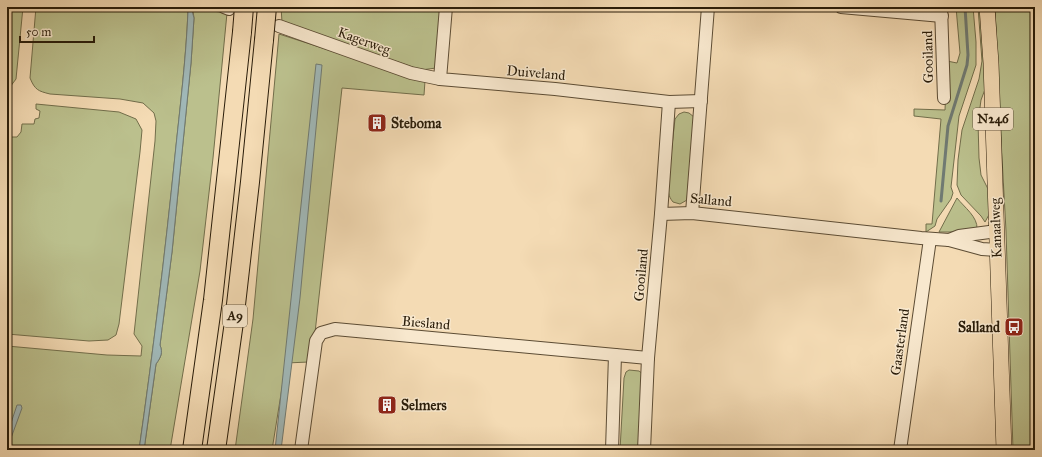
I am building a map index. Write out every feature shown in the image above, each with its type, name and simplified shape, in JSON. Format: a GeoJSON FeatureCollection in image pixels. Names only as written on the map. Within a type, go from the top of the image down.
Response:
{"type":"FeatureCollection","features":[{"type":"Feature","properties":{"kind":"highway","name":"A9"},"geometry":{"type":"LineString","coordinates":[[216,450],[234,322],[250,182],[267,7]]}},
{"type":"Feature","properties":{"kind":"highway","name":"A9"},"geometry":{"type":"LineString","coordinates":[[192,450],[213,300],[242,32],[232,8]]}},
{"type":"Feature","properties":{"kind":"main road","name":"Kanaalweg"},"geometry":{"type":"LineString","coordinates":[[987,7],[991,63],[1004,450]]}},
{"type":"Feature","properties":{"kind":"street"},"geometry":{"type":"LineString","coordinates":[[440,79],[446,7]]}},
{"type":"Feature","properties":{"kind":"street"},"geometry":{"type":"LineString","coordinates":[[692,213],[708,7]]}},
{"type":"Feature","properties":{"kind":"street","name":"Gooiland"},"geometry":{"type":"LineString","coordinates":[[841,7],[942,11],[944,98]]}},
{"type":"Feature","properties":{"kind":"street","name":"Kagerweg"},"geometry":{"type":"LineString","coordinates":[[279,26],[411,73],[440,79]]}},
{"type":"Feature","properties":{"kind":"street","name":"Duiveland"},"geometry":{"type":"LineString","coordinates":[[440,79],[555,89],[668,102],[701,102]]}},
{"type":"Feature","properties":{"kind":"street","name":"Gooiland"},"geometry":{"type":"LineString","coordinates":[[644,450],[648,358],[661,214],[668,102]]}},
{"type":"Feature","properties":{"kind":"street","name":"Salland"},"geometry":{"type":"LineString","coordinates":[[661,214],[692,213],[949,240],[982,249],[997,250]]}},
{"type":"Feature","properties":{"kind":"street","name":"Salland"},"geometry":{"type":"LineString","coordinates":[[949,240],[959,236],[996,231]]}},
{"type":"Feature","properties":{"kind":"street","name":"Gaasterland"},"geometry":{"type":"LineString","coordinates":[[900,450],[930,239]]}},
{"type":"Feature","properties":{"kind":"street","name":"Biesland"},"geometry":{"type":"LineString","coordinates":[[300,450],[316,341],[321,333],[335,329],[648,358]]}},
{"type":"Feature","properties":{"kind":"street"},"geometry":{"type":"LineString","coordinates":[[612,450],[615,355]]}},
{"type":"Feature","properties":{"kind":"green space"},"geometry":{"type":"Polygon","coordinates":[[[7,7],[23,7],[16,79],[10,87],[7,88],[7,7]]]}},
{"type":"Feature","properties":{"kind":"green space"},"geometry":{"type":"Polygon","coordinates":[[[36,7],[184,7],[227,13],[200,271],[170,450],[144,450],[156,364],[161,353],[160,345],[172,252],[191,63],[194,18],[193,11],[188,11],[183,83],[167,230],[139,450],[7,450],[7,346],[107,355],[141,356],[142,346],[134,334],[155,141],[156,121],[154,113],[143,103],[120,99],[50,94],[37,89],[30,78],[36,7]]]}},
{"type":"Feature","properties":{"kind":"green space"},"geometry":{"type":"Polygon","coordinates":[[[281,7],[447,7],[436,68],[421,70],[282,22],[281,7]]]}},
{"type":"Feature","properties":{"kind":"green space"},"geometry":{"type":"Polygon","coordinates":[[[956,7],[973,7],[976,65],[959,116],[951,187],[953,193],[951,199],[937,219],[935,226],[926,232],[926,224],[932,224],[941,119],[914,116],[914,109],[945,110],[947,61],[957,63],[960,53],[956,7]]]}},
{"type":"Feature","properties":{"kind":"green space"},"geometry":{"type":"Polygon","coordinates":[[[978,7],[982,7],[987,84],[981,100],[978,122],[979,158],[981,175],[991,195],[991,211],[985,222],[961,195],[957,185],[958,160],[962,130],[979,79],[982,61],[978,7]]]}},
{"type":"Feature","properties":{"kind":"green space"},"geometry":{"type":"Polygon","coordinates":[[[995,7],[1035,7],[1035,450],[1013,450],[1006,231],[995,7]]]}},
{"type":"Feature","properties":{"kind":"green space"},"geometry":{"type":"Polygon","coordinates":[[[279,34],[425,81],[424,95],[342,88],[314,342],[309,362],[286,363],[272,450],[235,450],[253,319],[279,34]]]}},
{"type":"Feature","properties":{"kind":"green space"},"geometry":{"type":"Polygon","coordinates":[[[36,104],[119,112],[136,119],[142,130],[119,324],[116,335],[108,340],[89,341],[7,334],[7,137],[17,137],[21,132],[22,124],[34,124],[35,119],[39,118],[40,111],[36,109],[36,104]]]}},
{"type":"Feature","properties":{"kind":"green space"},"geometry":{"type":"Polygon","coordinates":[[[684,112],[689,113],[694,117],[687,200],[680,204],[673,202],[670,198],[668,183],[675,119],[679,114],[684,112]]]}},
{"type":"Feature","properties":{"kind":"green space"},"geometry":{"type":"Polygon","coordinates":[[[957,198],[973,216],[977,229],[968,232],[939,232],[957,198]]]}},
{"type":"Feature","properties":{"kind":"green space"},"geometry":{"type":"Polygon","coordinates":[[[629,370],[639,371],[643,374],[640,450],[620,450],[624,378],[626,372],[629,370]]]}},
{"type":"Feature","properties":{"kind":"water"},"geometry":{"type":"Polygon","coordinates":[[[184,7],[191,7],[194,18],[191,63],[172,252],[160,345],[161,353],[156,364],[144,450],[139,450],[163,266],[183,83],[188,11],[184,7]]]}},
{"type":"Feature","properties":{"kind":"water"},"geometry":{"type":"Polygon","coordinates":[[[316,64],[322,65],[300,298],[281,450],[275,450],[316,64]]]}},
{"type":"Feature","properties":{"kind":"water"},"geometry":{"type":"Polygon","coordinates":[[[17,405],[21,405],[22,408],[7,449],[7,435],[17,405]]]}},
{"type":"Feature","properties":{"kind":"waterway"},"geometry":{"type":"LineString","coordinates":[[941,201],[948,126],[967,65],[968,55],[965,7]]}},
{"type":"Feature","properties":{"kind":"place","name":"Steboma"},"geometry":{"type":"Point","coordinates":[377,123]}},
{"type":"Feature","properties":{"kind":"place","name":"Salland"},"geometry":{"type":"Point","coordinates":[1014,327]}},
{"type":"Feature","properties":{"kind":"place","name":"Selmers"},"geometry":{"type":"Point","coordinates":[387,405]}}]}
